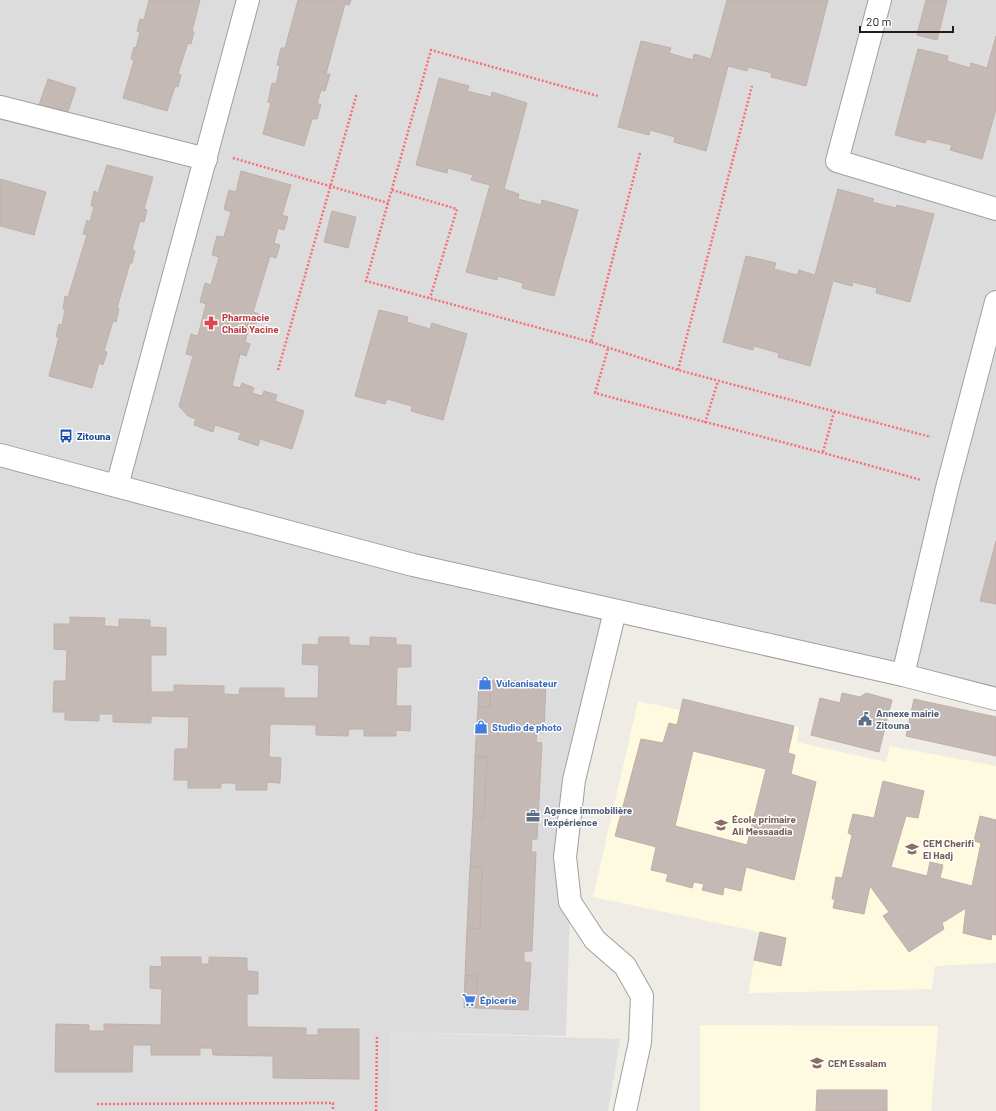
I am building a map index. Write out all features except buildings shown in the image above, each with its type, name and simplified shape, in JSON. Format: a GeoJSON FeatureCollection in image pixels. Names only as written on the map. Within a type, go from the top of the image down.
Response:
{"type":"FeatureCollection","features":[{"type":"Feature","properties":{"kind":"street"},"geometry":{"type":"LineString","coordinates":[[117,486],[248,0]]}},
{"type":"Feature","properties":{"kind":"street"},"geometry":{"type":"LineString","coordinates":[[880,0],[837,161],[996,209]]}},
{"type":"Feature","properties":{"kind":"street"},"geometry":{"type":"LineString","coordinates":[[0,107],[207,155]]}},
{"type":"Feature","properties":{"kind":"street"},"geometry":{"type":"LineString","coordinates":[[902,675],[947,488],[996,302]]}},
{"type":"Feature","properties":{"kind":"street"},"geometry":{"type":"LineString","coordinates":[[0,455],[413,565],[902,675],[996,699]]}},
{"type":"Feature","properties":{"kind":"street"},"geometry":{"type":"LineString","coordinates":[[615,611],[574,780],[565,857],[570,902],[595,940],[625,966],[642,996],[640,1042],[625,1111]]}},
{"type":"Feature","properties":{"kind":"path"},"geometry":{"type":"LineString","coordinates":[[598,96],[431,50],[366,280],[591,342],[608,349],[678,370],[959,444]]}},
{"type":"Feature","properties":{"kind":"path"},"geometry":{"type":"LineString","coordinates":[[678,370],[752,86]]}},
{"type":"Feature","properties":{"kind":"path"},"geometry":{"type":"LineString","coordinates":[[278,370],[357,93]]}},
{"type":"Feature","properties":{"kind":"path"},"geometry":{"type":"LineString","coordinates":[[591,342],[640,152]]}},
{"type":"Feature","properties":{"kind":"path"},"geometry":{"type":"LineString","coordinates":[[207,155],[331,186],[388,203]]}},
{"type":"Feature","properties":{"kind":"path"},"geometry":{"type":"LineString","coordinates":[[392,190],[458,209],[430,298]]}},
{"type":"Feature","properties":{"kind":"path"},"geometry":{"type":"LineString","coordinates":[[608,349],[595,393],[705,423],[823,452],[947,488]]}},
{"type":"Feature","properties":{"kind":"path"},"geometry":{"type":"LineString","coordinates":[[705,423],[718,381]]}},
{"type":"Feature","properties":{"kind":"path"},"geometry":{"type":"LineString","coordinates":[[823,452],[834,412]]}},
{"type":"Feature","properties":{"kind":"path"},"geometry":{"type":"LineString","coordinates":[[376,1111],[377,1036]]}},
{"type":"Feature","properties":{"kind":"path"},"geometry":{"type":"LineString","coordinates":[[97,1104],[333,1103],[333,1111]]}},
{"type":"Feature","properties":{"kind":"shaded area"},"geometry":{"type":"Polygon","coordinates":[[[0,0],[996,0],[996,699],[615,611],[574,780],[566,1036],[391,1032],[389,1111],[0,1111],[0,0]]]}},
{"type":"Feature","properties":{"kind":"shaded area"},"geometry":{"type":"Polygon","coordinates":[[[683,699],[799,727],[797,742],[886,762],[890,746],[996,766],[996,963],[935,966],[932,989],[748,993],[760,932],[593,897],[638,701],[680,710],[683,699]]]}},
{"type":"Feature","properties":{"kind":"shaded area","name":"CEM Essalam"},"geometry":{"type":"Polygon","coordinates":[[[700,1025],[938,1026],[931,1111],[700,1111],[700,1025]]]}},
{"type":"Feature","properties":{"kind":"shaded area"},"geometry":{"type":"Polygon","coordinates":[[[391,1032],[620,1039],[608,1111],[389,1111],[391,1032]]]}},
{"type":"Feature","properties":{"kind":"place","name":"Pharmacie Chaib Yacine"},"geometry":{"type":"Point","coordinates":[211,323]}},
{"type":"Feature","properties":{"kind":"place","name":"Zitouna"},"geometry":{"type":"Point","coordinates":[66,436]}},
{"type":"Feature","properties":{"kind":"place","name":"Vulcanisateur"},"geometry":{"type":"Point","coordinates":[485,683]}},
{"type":"Feature","properties":{"kind":"place","name":"Annexe mairie Zitouna"},"geometry":{"type":"Point","coordinates":[865,719]}},
{"type":"Feature","properties":{"kind":"place","name":"Studio de photo"},"geometry":{"type":"Point","coordinates":[481,727]}},
{"type":"Feature","properties":{"kind":"place","name":"Agence immobilière l'expérience"},"geometry":{"type":"Point","coordinates":[533,816]}},
{"type":"Feature","properties":{"kind":"place","name":"École primaire Ali Messaadia"},"geometry":{"type":"Point","coordinates":[721,825]}},
{"type":"Feature","properties":{"kind":"place","name":"CEM Cherifi El Hadj"},"geometry":{"type":"Point","coordinates":[912,849]}},
{"type":"Feature","properties":{"kind":"place","name":"Épicerie"},"geometry":{"type":"Point","coordinates":[469,1000]}},
{"type":"Feature","properties":{"kind":"place","name":"CEM Essalam"},"geometry":{"type":"Point","coordinates":[817,1063]}}]}
